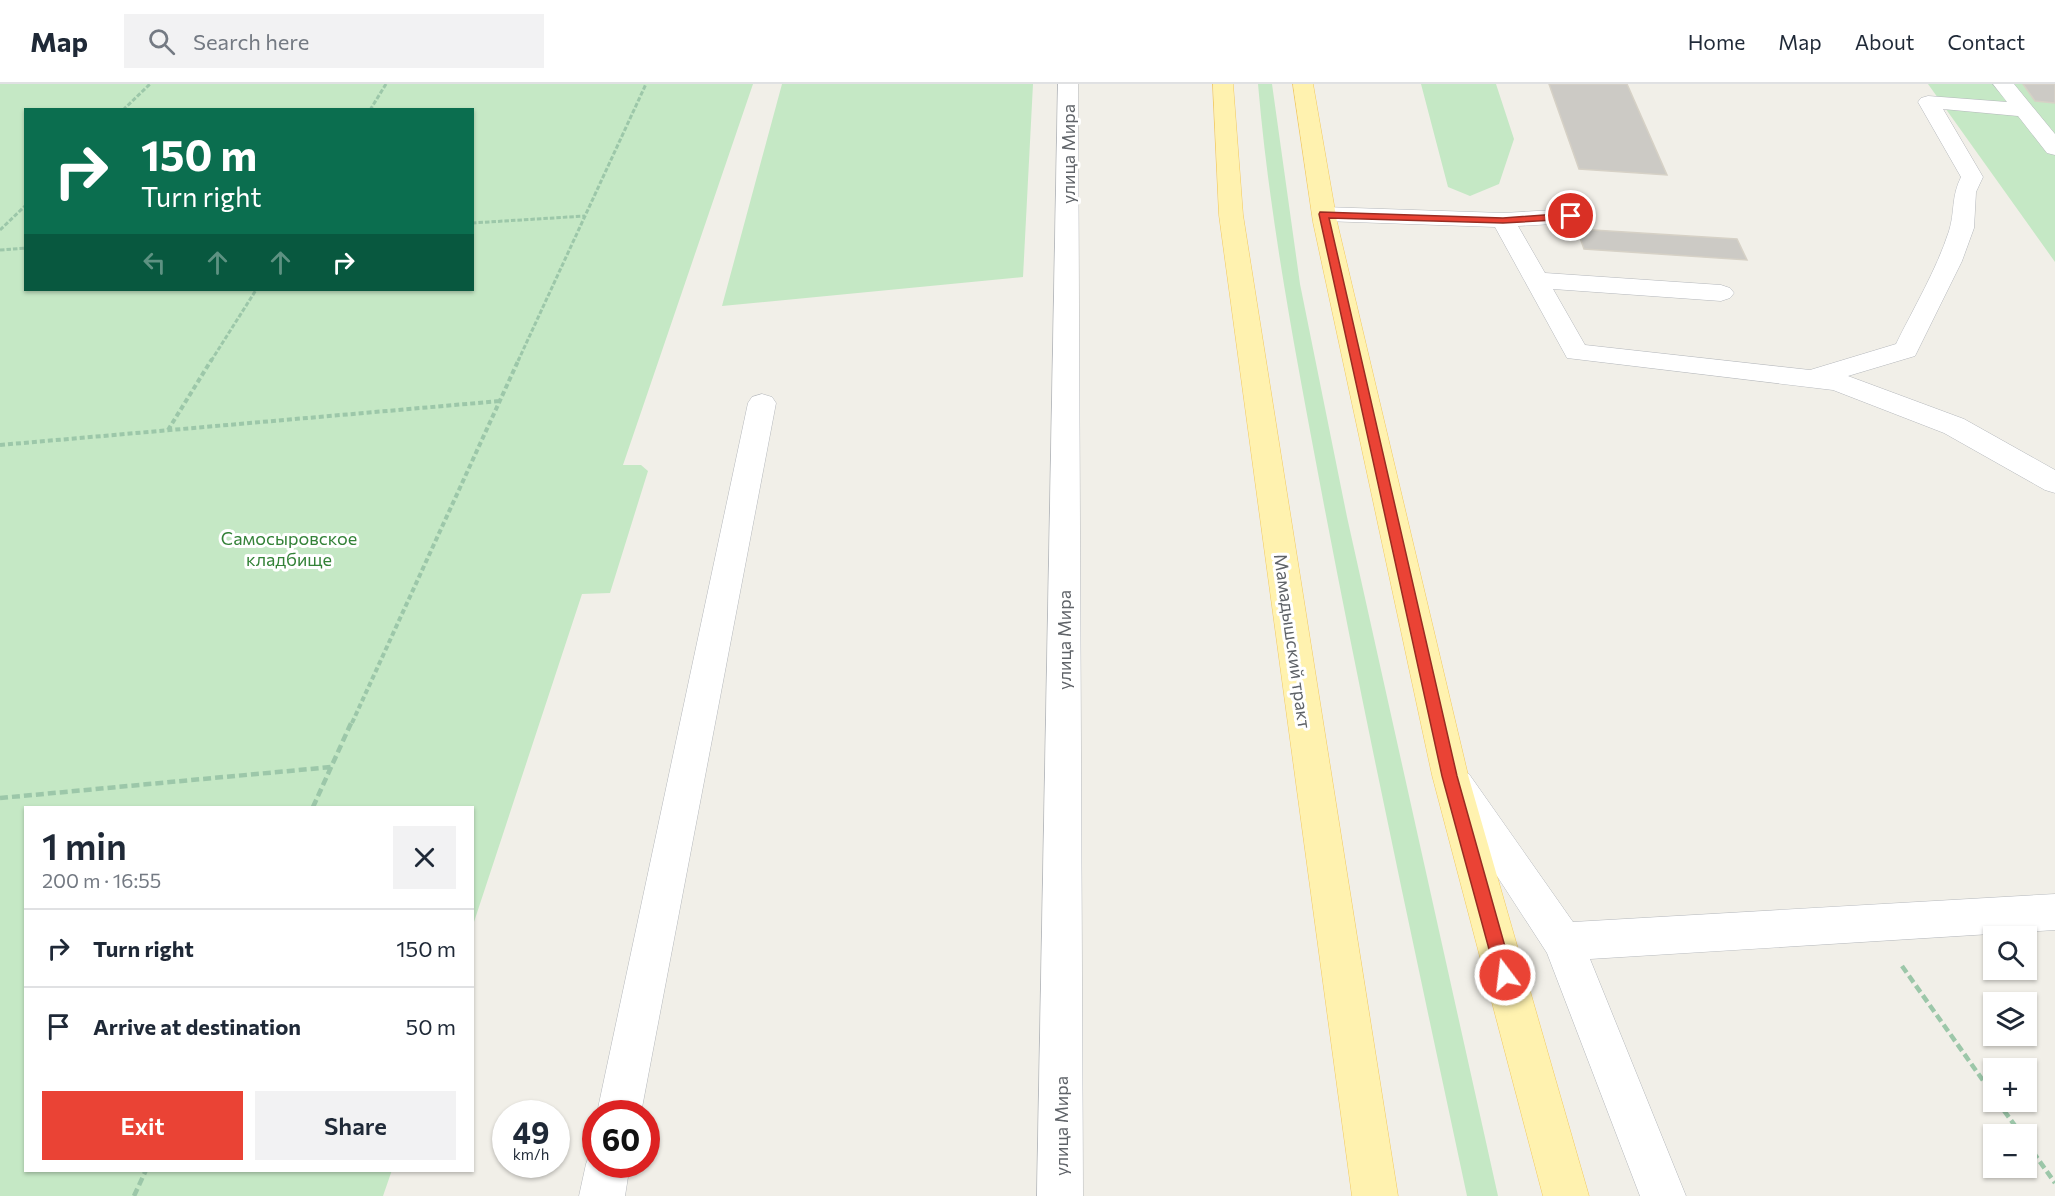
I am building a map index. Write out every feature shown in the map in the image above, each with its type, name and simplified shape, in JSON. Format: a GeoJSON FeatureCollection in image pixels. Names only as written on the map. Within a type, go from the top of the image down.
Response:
{"type":"FeatureCollection","features":[{"type":"Feature","properties":{"kind":"main road","name":"Мамадышский тракт"},"geometry":{"type":"LineString","coordinates":[[1223,84],[1231,214],[1375,1196]]}},
{"type":"Feature","properties":{"kind":"main road"},"geometry":{"type":"LineString","coordinates":[[1303,84],[1324,214],[1450,776],[1566,1196]]}},
{"type":"Feature","properties":{"kind":"street","name":"улица Мира"},"geometry":{"type":"LineString","coordinates":[[1060,1196],[1068,84]]}},
{"type":"Feature","properties":{"kind":"street"},"geometry":{"type":"LineString","coordinates":[[2003,84],[2055,148]]}},
{"type":"Feature","properties":{"kind":"street"},"geometry":{"type":"LineString","coordinates":[[1812,379],[1906,350],[1950,261],[1962,228],[1965,192],[1972,177],[1928,102],[2024,110]]}},
{"type":"Feature","properties":{"kind":"street"},"geometry":{"type":"LineString","coordinates":[[1324,214],[1503,220],[1571,216]]}},
{"type":"Feature","properties":{"kind":"street"},"geometry":{"type":"LineString","coordinates":[[1503,220],[1575,352],[1837,382],[1954,426],[2055,483]]}},
{"type":"Feature","properties":{"kind":"street"},"geometry":{"type":"LineString","coordinates":[[1536,280],[1721,293]]}},
{"type":"Feature","properties":{"kind":"street"},"geometry":{"type":"LineString","coordinates":[[621,1100],[762,403]]}},
{"type":"Feature","properties":{"kind":"street"},"geometry":{"type":"LineString","coordinates":[[1450,776],[1563,942],[1663,1196]]}},
{"type":"Feature","properties":{"kind":"street"},"geometry":{"type":"LineString","coordinates":[[1563,942],[2055,912]]}},
{"type":"Feature","properties":{"kind":"street"},"geometry":{"type":"LineString","coordinates":[[602,1196],[605,1178]]}},
{"type":"Feature","properties":{"kind":"path"},"geometry":{"type":"LineString","coordinates":[[125,108],[150,84]]}},
{"type":"Feature","properties":{"kind":"path"},"geometry":{"type":"LineString","coordinates":[[371,108],[386,84]]}},
{"type":"Feature","properties":{"kind":"path"},"geometry":{"type":"LineString","coordinates":[[313,806],[646,84]]}},
{"type":"Feature","properties":{"kind":"path"},"geometry":{"type":"LineString","coordinates":[[0,230],[24,207]]}},
{"type":"Feature","properties":{"kind":"path"},"geometry":{"type":"LineString","coordinates":[[474,223],[585,216]]}},
{"type":"Feature","properties":{"kind":"path"},"geometry":{"type":"LineString","coordinates":[[0,250],[24,248]]}},
{"type":"Feature","properties":{"kind":"path"},"geometry":{"type":"LineString","coordinates":[[168,430],[255,291]]}},
{"type":"Feature","properties":{"kind":"path"},"geometry":{"type":"LineString","coordinates":[[0,445],[500,401]]}},
{"type":"Feature","properties":{"kind":"path"},"geometry":{"type":"LineString","coordinates":[[0,798],[332,766]]}},
{"type":"Feature","properties":{"kind":"path"},"geometry":{"type":"LineString","coordinates":[[1872,923],[1983,1080]]}},
{"type":"Feature","properties":{"kind":"path"},"geometry":{"type":"LineString","coordinates":[[2037,1158],[2055,1183]]}},
{"type":"Feature","properties":{"kind":"path"},"geometry":{"type":"LineString","coordinates":[[134,1196],[145,1172]]}},
{"type":"Feature","properties":{"kind":"green space","name":"Самосыровское кладбище"},"geometry":{"type":"Polygon","coordinates":[[[0,84],[753,84],[623,465],[641,465],[648,471],[610,593],[582,594],[474,922],[474,806],[24,806],[24,1172],[391,1172],[383,1196],[0,1196],[0,84]]]}},
{"type":"Feature","properties":{"kind":"green space"},"geometry":{"type":"Polygon","coordinates":[[[782,84],[1033,84],[1023,277],[722,306],[782,84]]]}},
{"type":"Feature","properties":{"kind":"green space"},"geometry":{"type":"Polygon","coordinates":[[[1258,84],[1272,84],[1300,284],[1347,517],[1498,1196],[1467,1196],[1324,505],[1277,243],[1258,84]]]}},
{"type":"Feature","properties":{"kind":"green space"},"geometry":{"type":"Polygon","coordinates":[[[1421,84],[1496,84],[1514,139],[1499,184],[1470,196],[1448,187],[1421,84]]]}},
{"type":"Feature","properties":{"kind":"green space"},"geometry":{"type":"Polygon","coordinates":[[[1928,84],[2055,84],[2055,262],[1928,84]]]}},
{"type":"Feature","properties":{"kind":"building"},"geometry":{"type":"Polygon","coordinates":[[[1549,84],[1627,84],[1667,175],[1579,169],[1549,84]]]}},
{"type":"Feature","properties":{"kind":"building"},"geometry":{"type":"Polygon","coordinates":[[[2023,84],[2055,84],[2055,103],[2035,101],[2023,84]]]}},
{"type":"Feature","properties":{"kind":"building"},"geometry":{"type":"Polygon","coordinates":[[[1577,229],[1737,239],[1747,260],[1584,249],[1577,229]]]}},
{"type":"Feature","properties":{"kind":"route"},"geometry":{"type":"LineString","coordinates":[[1505,975],[1450,776],[1324,214],[1503,220],[1571,216]]}}]}
